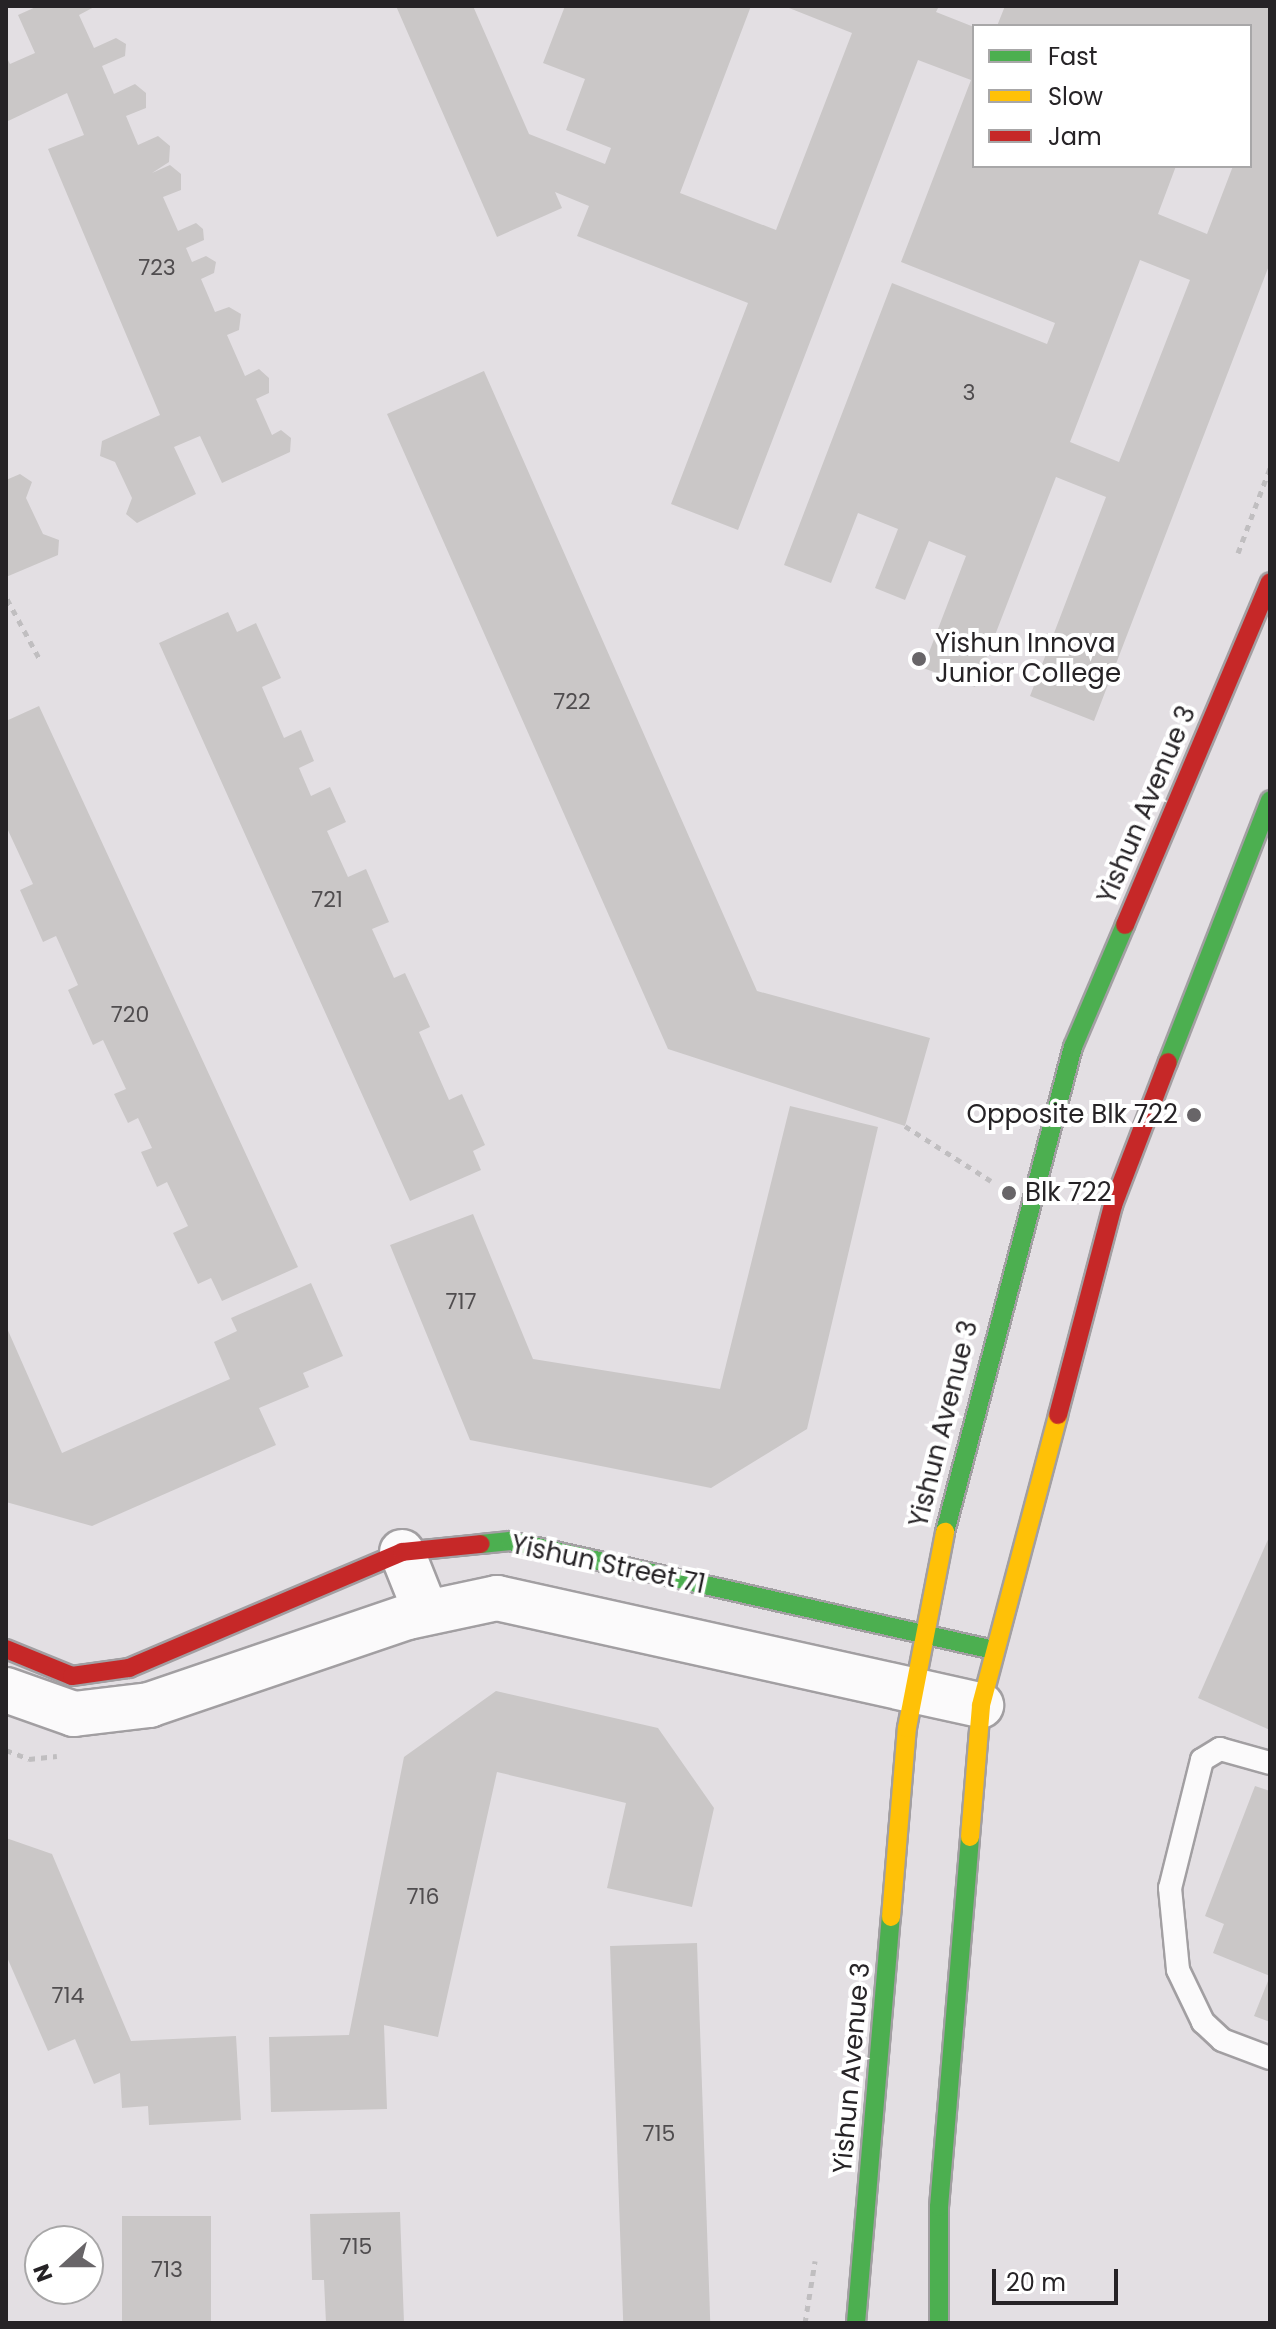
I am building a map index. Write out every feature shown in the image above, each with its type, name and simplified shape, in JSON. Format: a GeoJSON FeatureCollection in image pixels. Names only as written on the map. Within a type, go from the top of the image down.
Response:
{"type":"FeatureCollection","features":[{"type":"Feature","properties":{"kind":"main road","name":"Yishun Avenue 3"},"geometry":{"type":"LineString","coordinates":[[856,2323],[914,1688],[923,1634],[1031,1198],[1073,1047],[1270,582]]}},
{"type":"Feature","properties":{"kind":"main road"},"geometry":{"type":"LineString","coordinates":[[939,2323],[939,2207],[981,1705],[993,1650],[1113,1205],[1270,800]]}},
{"type":"Feature","properties":{"kind":"main road","name":"Yishun Street 71"},"geometry":{"type":"LineString","coordinates":[[6,1649],[72,1676],[129,1668],[402,1552],[510,1541],[993,1650]]}},
{"type":"Feature","properties":{"kind":"street"},"geometry":{"type":"LineString","coordinates":[[402,1552],[426,1612]]}},
{"type":"Feature","properties":{"kind":"street"},"geometry":{"type":"LineString","coordinates":[[6,1690],[74,1714],[149,1705],[426,1612],[497,1598],[981,1705]]}},
{"type":"Feature","properties":{"kind":"lane"},"geometry":{"type":"LineString","coordinates":[[1270,1763],[1220,1749],[1202,1760],[1170,1888],[1178,1970],[1203,2022],[1222,2040],[1270,2058]]}},
{"type":"Feature","properties":{"kind":"path"},"geometry":{"type":"LineString","coordinates":[[7,599],[39,658]]}},
{"type":"Feature","properties":{"kind":"path"},"geometry":{"type":"LineString","coordinates":[[905,1126],[1009,1193],[1031,1198]]}},
{"type":"Feature","properties":{"kind":"path"},"geometry":{"type":"LineString","coordinates":[[6,1750],[29,1759],[74,1754]]}},
{"type":"Feature","properties":{"kind":"building"},"geometry":{"type":"Polygon","coordinates":[[[38,6],[96,6],[79,15],[94,48],[116,38],[126,44],[125,56],[102,66],[114,94],[135,84],[146,93],[146,108],[126,116],[138,145],[158,136],[170,146],[169,162],[152,173],[170,165],[181,174],[181,190],[163,197],[178,231],[196,223],[203,229],[204,240],[186,248],[192,262],[206,256],[216,262],[214,273],[201,279],[215,312],[229,307],[241,314],[239,330],[227,335],[245,376],[259,369],[269,378],[269,393],[256,399],[272,435],[281,430],[291,438],[290,452],[222,483],[200,436],[174,447],[196,494],[137,523],[126,514],[132,498],[115,462],[100,456],[102,441],[160,415],[48,149],[84,135],[67,93],[6,122],[6,56],[10,64],[35,53],[18,15],[38,6]]]}},
{"type":"Feature","properties":{"kind":"building"},"geometry":{"type":"Polygon","coordinates":[[[396,6],[473,6],[529,134],[605,164],[611,148],[566,130],[585,79],[543,63],[565,6],[751,6],[680,193],[776,230],[852,33],[784,6],[939,6],[936,12],[972,26],[972,168],[1175,168],[1158,214],[1207,234],[1232,168],[1252,168],[1252,24],[998,24],[1005,6],[1270,6],[1270,263],[1094,721],[1030,696],[1106,497],[1056,477],[975,687],[923,668],[966,556],[929,541],[905,600],[875,588],[898,529],[858,513],[831,583],[784,565],[892,283],[1047,344],[1055,323],[901,262],[971,80],[918,60],[738,530],[671,504],[748,303],[577,236],[589,206],[555,192],[562,208],[497,237],[396,6]],[[1140,260],[1070,442],[1119,462],[1190,280],[1140,260]]]}},
{"type":"Feature","properties":{"kind":"building"},"geometry":{"type":"Polygon","coordinates":[[[484,371],[757,991],[930,1038],[905,1126],[668,1049],[387,414],[484,371]]]}},
{"type":"Feature","properties":{"kind":"building"},"geometry":{"type":"Polygon","coordinates":[[[20,474],[32,482],[26,498],[43,534],[59,540],[58,555],[6,577],[6,480],[20,474]]]}},
{"type":"Feature","properties":{"kind":"building"},"geometry":{"type":"Polygon","coordinates":[[[228,612],[237,632],[256,623],[281,678],[262,687],[284,738],[301,730],[314,761],[299,768],[311,796],[330,787],[346,822],[327,831],[348,877],[366,869],[389,922],[372,929],[394,978],[405,973],[430,1027],[419,1032],[449,1100],[462,1094],[485,1145],[473,1151],[481,1170],[410,1201],[159,643],[228,612]]]}},
{"type":"Feature","properties":{"kind":"building"},"geometry":{"type":"Polygon","coordinates":[[[39,706],[298,1267],[222,1301],[211,1278],[198,1284],[173,1233],[188,1226],[167,1182],[157,1187],[141,1152],[152,1148],[138,1118],[128,1123],[114,1094],[126,1089],[103,1040],[93,1045],[68,990],[78,985],[56,936],[43,942],[20,890],[33,884],[6,826],[6,721],[39,706]]]}},
{"type":"Feature","properties":{"kind":"building"},"geometry":{"type":"Polygon","coordinates":[[[790,1106],[878,1127],[807,1429],[711,1488],[470,1440],[390,1245],[473,1214],[533,1359],[720,1389],[790,1106]]]}},
{"type":"Feature","properties":{"kind":"building"},"geometry":{"type":"Polygon","coordinates":[[[311,1283],[343,1356],[303,1373],[309,1387],[259,1408],[276,1445],[92,1526],[6,1502],[6,1326],[62,1453],[230,1379],[214,1342],[237,1331],[231,1318],[311,1283]]]}},
{"type":"Feature","properties":{"kind":"building"},"geometry":{"type":"Polygon","coordinates":[[[1270,1535],[1270,1730],[1198,1698],[1270,1535]]]}},
{"type":"Feature","properties":{"kind":"building"},"geometry":{"type":"Polygon","coordinates":[[[496,1691],[658,1728],[714,1808],[692,1907],[607,1888],[626,1803],[497,1772],[438,2037],[384,2025],[387,2109],[271,2112],[269,2037],[349,2035],[404,1757],[496,1691]]]}},
{"type":"Feature","properties":{"kind":"building"},"geometry":{"type":"Polygon","coordinates":[[[1255,1786],[1270,1791],[1270,1976],[1213,1953],[1224,1924],[1205,1916],[1255,1786]]]}},
{"type":"Feature","properties":{"kind":"building"},"geometry":{"type":"Polygon","coordinates":[[[6,1838],[52,1854],[131,2041],[236,2036],[241,2120],[149,2125],[148,2106],[122,2108],[120,2073],[94,2084],[75,2039],[48,2051],[6,1955],[6,1838]]]}},
{"type":"Feature","properties":{"kind":"building"},"geometry":{"type":"Polygon","coordinates":[[[697,1943],[710,2323],[623,2323],[610,1946],[697,1943]]]}},
{"type":"Feature","properties":{"kind":"building"},"geometry":{"type":"Polygon","coordinates":[[[1270,1976],[1270,2022],[1254,2016],[1270,1976]]]}},
{"type":"Feature","properties":{"kind":"building"},"geometry":{"type":"Polygon","coordinates":[[[400,2212],[404,2323],[326,2323],[324,2280],[312,2280],[310,2214],[400,2212]]]}},
{"type":"Feature","properties":{"kind":"building"},"geometry":{"type":"Polygon","coordinates":[[[122,2216],[211,2216],[211,2323],[122,2323],[122,2216]]]}},
{"type":"Feature","properties":{"kind":"traffic: fast"},"geometry":{"type":"LineString","coordinates":[[1168,1062],[1270,800]]}},
{"type":"Feature","properties":{"kind":"traffic: fast"},"geometry":{"type":"LineString","coordinates":[[945,1532],[1073,1047],[1125,925]]}},
{"type":"Feature","properties":{"kind":"traffic: fast"},"geometry":{"type":"LineString","coordinates":[[481,1544],[510,1541],[993,1650]]}},
{"type":"Feature","properties":{"kind":"traffic: fast"},"geometry":{"type":"LineString","coordinates":[[939,2323],[939,2207],[970,1837]]}},
{"type":"Feature","properties":{"kind":"traffic: fast"},"geometry":{"type":"LineString","coordinates":[[856,2323],[891,1917]]}},
{"type":"Feature","properties":{"kind":"traffic: slow"},"geometry":{"type":"LineString","coordinates":[[970,1837],[981,1705],[1058,1415]]}},
{"type":"Feature","properties":{"kind":"traffic: slow"},"geometry":{"type":"LineString","coordinates":[[891,1917],[907,1728],[945,1532]]}},
{"type":"Feature","properties":{"kind":"traffic: jam"},"geometry":{"type":"LineString","coordinates":[[1125,925],[1270,582]]}},
{"type":"Feature","properties":{"kind":"traffic: jam"},"geometry":{"type":"LineString","coordinates":[[1058,1415],[1113,1205],[1168,1062]]}},
{"type":"Feature","properties":{"kind":"traffic: jam"},"geometry":{"type":"LineString","coordinates":[[6,1649],[72,1676],[129,1668],[402,1552],[481,1544]]}},
{"type":"Feature","properties":{"kind":"place","name":"Yishun Innova Junior College"},"geometry":{"type":"Point","coordinates":[919,659]}},
{"type":"Feature","properties":{"kind":"place","name":"Opposite Blk 722"},"geometry":{"type":"Point","coordinates":[1194,1115]}},
{"type":"Feature","properties":{"kind":"place","name":"Blk 722"},"geometry":{"type":"Point","coordinates":[1009,1193]}}]}
